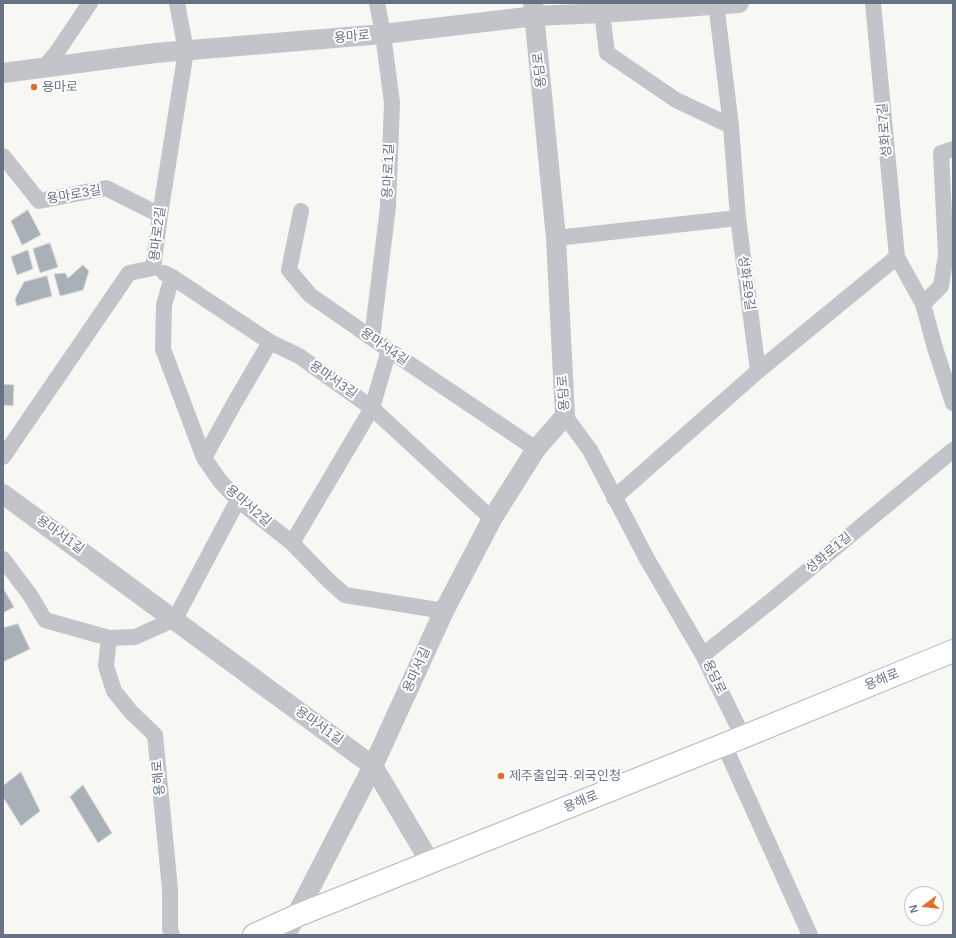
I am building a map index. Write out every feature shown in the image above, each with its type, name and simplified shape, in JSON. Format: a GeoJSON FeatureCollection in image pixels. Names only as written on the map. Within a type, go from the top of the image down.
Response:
{"type":"FeatureCollection","features":[{"type":"Feature","properties":{"kind":"main road","name":"용해로"},"geometry":{"type":"LineString","coordinates":[[254,935],[296,916],[734,741],[953,651]]}},
{"type":"Feature","properties":{"kind":"street"},"geometry":{"type":"LineString","coordinates":[[44,68],[90,3]]}},
{"type":"Feature","properties":{"kind":"street","name":"용마로2길"},"geometry":{"type":"LineString","coordinates":[[3,457],[129,272],[154,268],[160,215],[186,51],[177,3]]}},
{"type":"Feature","properties":{"kind":"street","name":"용마로1길"},"geometry":{"type":"LineString","coordinates":[[372,338],[388,207],[392,103],[377,3]]}},
{"type":"Feature","properties":{"kind":"street","name":"용마로"},"geometry":{"type":"LineString","coordinates":[[3,73],[155,53],[382,34],[534,9],[602,13],[739,3]]}},
{"type":"Feature","properties":{"kind":"street","name":"성화로7길"},"geometry":{"type":"LineString","coordinates":[[873,3],[897,257],[923,304],[935,348],[953,403]]}},
{"type":"Feature","properties":{"kind":"street","name":"성화로9길"},"geometry":{"type":"LineString","coordinates":[[716,4],[731,126],[738,218],[758,371]]}},
{"type":"Feature","properties":{"kind":"street","name":"용담로"},"geometry":{"type":"LineString","coordinates":[[534,9],[556,238],[565,416],[590,450],[647,559],[703,655],[734,741],[810,935]]}},
{"type":"Feature","properties":{"kind":"street"},"geometry":{"type":"LineString","coordinates":[[602,13],[607,53],[676,100],[731,126]]}},
{"type":"Feature","properties":{"kind":"street"},"geometry":{"type":"LineString","coordinates":[[923,304],[941,286],[946,256],[941,153],[953,149]]}},
{"type":"Feature","properties":{"kind":"street","name":"용마로3길"},"geometry":{"type":"LineString","coordinates":[[3,156],[39,201],[106,188],[160,215]]}},
{"type":"Feature","properties":{"kind":"street","name":"용마서4길"},"geometry":{"type":"LineString","coordinates":[[302,211],[290,270],[310,295],[536,449]]}},
{"type":"Feature","properties":{"kind":"street"},"geometry":{"type":"LineString","coordinates":[[556,238],[738,218]]}},
{"type":"Feature","properties":{"kind":"street"},"geometry":{"type":"LineString","coordinates":[[614,498],[758,371],[897,257]]}},
{"type":"Feature","properties":{"kind":"street","name":"용마서3길"},"geometry":{"type":"LineString","coordinates":[[154,268],[172,277],[270,342],[299,356],[372,408],[492,519]]}},
{"type":"Feature","properties":{"kind":"street","name":"용마서2길"},"geometry":{"type":"LineString","coordinates":[[172,277],[164,306],[163,349],[204,458],[220,481],[238,500],[292,543],[345,595],[444,611]]}},
{"type":"Feature","properties":{"kind":"street"},"geometry":{"type":"LineString","coordinates":[[204,458],[234,402],[270,342]]}},
{"type":"Feature","properties":{"kind":"street"},"geometry":{"type":"LineString","coordinates":[[292,543],[372,408],[389,350]]}},
{"type":"Feature","properties":{"kind":"street","name":"용마서길"},"geometry":{"type":"LineString","coordinates":[[286,935],[373,766],[444,611],[492,519],[536,449],[565,416]]}},
{"type":"Feature","properties":{"kind":"street","name":"성화로1길"},"geometry":{"type":"LineString","coordinates":[[703,655],[777,596],[953,450]]}},
{"type":"Feature","properties":{"kind":"street","name":"용마서1길"},"geometry":{"type":"LineString","coordinates":[[3,494],[373,766],[430,862]]}},
{"type":"Feature","properties":{"kind":"street"},"geometry":{"type":"LineString","coordinates":[[3,559],[30,595],[45,620],[109,638],[134,637],[175,619],[238,500]]}},
{"type":"Feature","properties":{"kind":"street","name":"용해로"},"geometry":{"type":"LineString","coordinates":[[109,638],[106,666],[114,691],[131,712],[155,735],[170,889],[170,929],[172,935]]}},
{"type":"Feature","properties":{"kind":"building"},"geometry":{"type":"Polygon","coordinates":[[[28,210],[41,235],[22,245],[11,221],[28,210]]]}},
{"type":"Feature","properties":{"kind":"building"},"geometry":{"type":"Polygon","coordinates":[[[50,243],[58,267],[40,273],[33,249],[50,243]]]}},
{"type":"Feature","properties":{"kind":"building"},"geometry":{"type":"Polygon","coordinates":[[[28,250],[33,269],[17,275],[11,257],[28,250]]]}},
{"type":"Feature","properties":{"kind":"building"},"geometry":{"type":"Polygon","coordinates":[[[83,265],[89,271],[83,290],[60,296],[54,274],[65,273],[68,278],[83,265]]]}},
{"type":"Feature","properties":{"kind":"building"},"geometry":{"type":"Polygon","coordinates":[[[47,276],[52,296],[17,306],[15,299],[24,282],[47,276]]]}},
{"type":"Feature","properties":{"kind":"building"},"geometry":{"type":"Polygon","coordinates":[[[3,384],[14,385],[13,406],[3,405],[3,384]]]}},
{"type":"Feature","properties":{"kind":"building"},"geometry":{"type":"Polygon","coordinates":[[[3,588],[14,607],[3,613],[3,588]]]}},
{"type":"Feature","properties":{"kind":"building"},"geometry":{"type":"Polygon","coordinates":[[[18,624],[30,649],[3,662],[3,628],[18,624]]]}},
{"type":"Feature","properties":{"kind":"building"},"geometry":{"type":"Polygon","coordinates":[[[21,772],[40,811],[21,826],[3,797],[3,786],[21,772]]]}},
{"type":"Feature","properties":{"kind":"building"},"geometry":{"type":"Polygon","coordinates":[[[83,785],[112,833],[98,843],[70,797],[83,785]]]}},
{"type":"Feature","properties":{"kind":"place","name":"용마로"},"geometry":{"type":"Point","coordinates":[34,87]}},
{"type":"Feature","properties":{"kind":"place","name":"제주출입국·외국인청"},"geometry":{"type":"Point","coordinates":[501,776]}}]}
